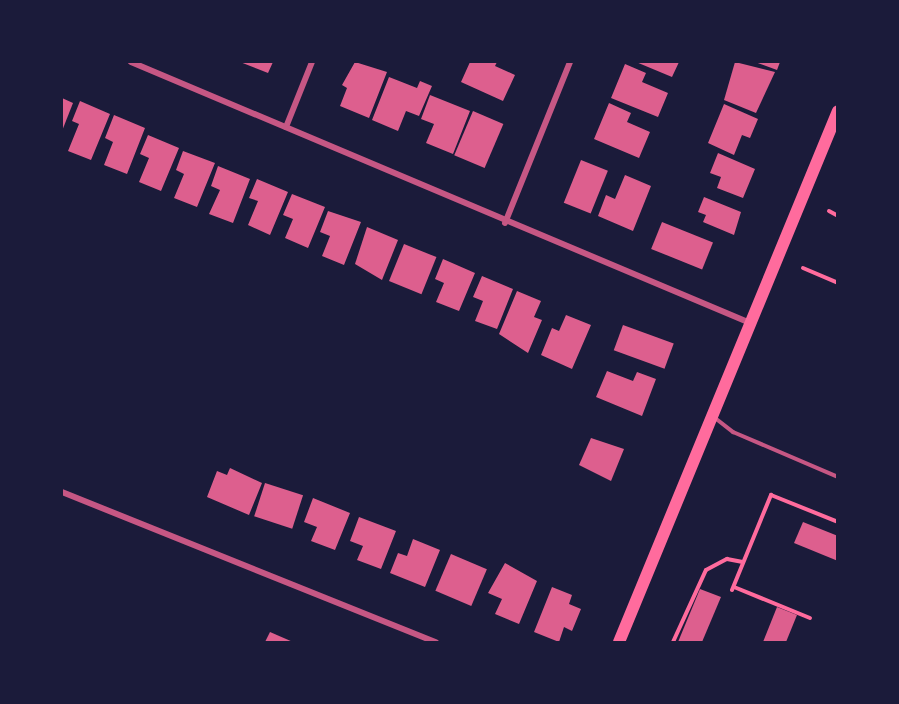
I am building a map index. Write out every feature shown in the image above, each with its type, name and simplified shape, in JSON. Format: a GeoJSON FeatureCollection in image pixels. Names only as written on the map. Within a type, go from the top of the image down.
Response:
{"type":"FeatureCollection","features":[{"type":"Feature","properties":{"kind":"main road"},"geometry":{"type":"LineString","coordinates":[[619,642],[837,111]]}},
{"type":"Feature","properties":{"kind":"street"},"geometry":{"type":"LineString","coordinates":[[131,62],[505,223],[750,323]]}},
{"type":"Feature","properties":{"kind":"street"},"geometry":{"type":"LineString","coordinates":[[286,128],[312,62]]}},
{"type":"Feature","properties":{"kind":"street"},"geometry":{"type":"LineString","coordinates":[[505,223],[570,62]]}},
{"type":"Feature","properties":{"kind":"street"},"geometry":{"type":"LineString","coordinates":[[62,492],[436,642]]}},
{"type":"Feature","properties":{"kind":"lane"},"geometry":{"type":"LineString","coordinates":[[712,416],[733,432],[837,477]]}},
{"type":"Feature","properties":{"kind":"path"},"geometry":{"type":"LineString","coordinates":[[829,211],[837,216]]}},
{"type":"Feature","properties":{"kind":"path"},"geometry":{"type":"LineString","coordinates":[[802,268],[837,283]]}},
{"type":"Feature","properties":{"kind":"path"},"geometry":{"type":"LineString","coordinates":[[810,618],[733,588],[771,495],[837,522]]}},
{"type":"Feature","properties":{"kind":"path"},"geometry":{"type":"LineString","coordinates":[[673,642],[706,570],[727,559],[743,562]]}},
{"type":"Feature","properties":{"kind":"building"},"geometry":{"type":"Polygon","coordinates":[[[240,62],[273,62],[268,73],[240,62]]]}},
{"type":"Feature","properties":{"kind":"building"},"geometry":{"type":"Polygon","coordinates":[[[355,62],[387,72],[369,118],[340,106],[347,88],[342,85],[355,62]]]}},
{"type":"Feature","properties":{"kind":"building"},"geometry":{"type":"Polygon","coordinates":[[[470,62],[497,62],[495,66],[515,75],[503,101],[461,82],[470,62]]]}},
{"type":"Feature","properties":{"kind":"building"},"geometry":{"type":"Polygon","coordinates":[[[636,62],[679,62],[672,77],[636,62]]]}},
{"type":"Feature","properties":{"kind":"building"},"geometry":{"type":"Polygon","coordinates":[[[735,62],[775,72],[756,113],[724,100],[735,62]]]}},
{"type":"Feature","properties":{"kind":"building"},"geometry":{"type":"Polygon","coordinates":[[[755,62],[780,62],[777,70],[755,62]]]}},
{"type":"Feature","properties":{"kind":"building"},"geometry":{"type":"Polygon","coordinates":[[[625,64],[646,73],[642,82],[668,93],[658,117],[611,98],[625,64]]]}},
{"type":"Feature","properties":{"kind":"building"},"geometry":{"type":"Polygon","coordinates":[[[389,77],[417,88],[420,81],[432,86],[419,116],[406,111],[398,131],[372,120],[389,77]]]}},
{"type":"Feature","properties":{"kind":"building"},"geometry":{"type":"Polygon","coordinates":[[[430,95],[470,111],[453,154],[426,143],[434,124],[421,119],[430,95]]]}},
{"type":"Feature","properties":{"kind":"building"},"geometry":{"type":"Polygon","coordinates":[[[62,98],[73,103],[62,131],[62,98]]]}},
{"type":"Feature","properties":{"kind":"building"},"geometry":{"type":"Polygon","coordinates":[[[80,101],[110,114],[91,160],[68,151],[79,124],[72,121],[80,101]]]}},
{"type":"Feature","properties":{"kind":"building"},"geometry":{"type":"Polygon","coordinates":[[[609,103],[631,113],[627,122],[650,132],[639,158],[594,139],[609,103]]]}},
{"type":"Feature","properties":{"kind":"building"},"geometry":{"type":"Polygon","coordinates":[[[724,104],[758,119],[750,138],[742,135],[734,155],[708,143],[724,104]]]}},
{"type":"Feature","properties":{"kind":"building"},"geometry":{"type":"Polygon","coordinates":[[[473,111],[503,124],[485,168],[454,155],[473,111]]]}},
{"type":"Feature","properties":{"kind":"building"},"geometry":{"type":"Polygon","coordinates":[[[114,115],[145,128],[127,174],[104,165],[113,142],[105,138],[114,115]]]}},
{"type":"Feature","properties":{"kind":"building"},"geometry":{"type":"Polygon","coordinates":[[[148,135],[179,148],[161,191],[139,182],[149,158],[140,154],[148,135]]]}},
{"type":"Feature","properties":{"kind":"building"},"geometry":{"type":"Polygon","coordinates":[[[183,151],[215,163],[197,207],[174,198],[184,174],[176,170],[183,151]]]}},
{"type":"Feature","properties":{"kind":"building"},"geometry":{"type":"Polygon","coordinates":[[[718,153],[755,169],[743,198],[717,188],[721,177],[710,173],[718,153]]]}},
{"type":"Feature","properties":{"kind":"building"},"geometry":{"type":"Polygon","coordinates":[[[581,160],[608,171],[591,214],[564,203],[581,160]]]}},
{"type":"Feature","properties":{"kind":"building"},"geometry":{"type":"Polygon","coordinates":[[[218,166],[250,179],[233,223],[209,214],[220,190],[211,186],[218,166]]]}},
{"type":"Feature","properties":{"kind":"building"},"geometry":{"type":"Polygon","coordinates":[[[625,175],[651,186],[633,231],[598,216],[606,195],[615,199],[625,175]]]}},
{"type":"Feature","properties":{"kind":"building"},"geometry":{"type":"Polygon","coordinates":[[[257,179],[288,192],[270,235],[248,225],[258,201],[249,198],[257,179]]]}},
{"type":"Feature","properties":{"kind":"building"},"geometry":{"type":"Polygon","coordinates":[[[292,194],[325,207],[308,248],[285,238],[293,219],[283,215],[292,194]]]}},
{"type":"Feature","properties":{"kind":"building"},"geometry":{"type":"Polygon","coordinates":[[[704,197],[741,212],[734,235],[703,222],[706,215],[698,212],[704,197]]]}},
{"type":"Feature","properties":{"kind":"building"},"geometry":{"type":"Polygon","coordinates":[[[328,211],[361,222],[344,265],[322,256],[330,236],[320,232],[328,211]]]}},
{"type":"Feature","properties":{"kind":"building"},"geometry":{"type":"Polygon","coordinates":[[[662,222],[713,243],[702,269],[651,249],[662,222]]]}},
{"type":"Feature","properties":{"kind":"building"},"geometry":{"type":"Polygon","coordinates":[[[367,227],[398,240],[382,280],[355,264],[367,227]]]}},
{"type":"Feature","properties":{"kind":"building"},"geometry":{"type":"Polygon","coordinates":[[[404,244],[436,257],[421,294],[389,281],[404,244]]]}},
{"type":"Feature","properties":{"kind":"building"},"geometry":{"type":"Polygon","coordinates":[[[443,259],[475,273],[459,311],[436,302],[444,283],[435,279],[443,259]]]}},
{"type":"Feature","properties":{"kind":"building"},"geometry":{"type":"Polygon","coordinates":[[[482,276],[513,289],[497,329],[475,321],[483,301],[473,297],[482,276]]]}},
{"type":"Feature","properties":{"kind":"building"},"geometry":{"type":"Polygon","coordinates":[[[517,291],[541,301],[534,317],[542,320],[528,353],[499,334],[517,291]]]}},
{"type":"Feature","properties":{"kind":"building"},"geometry":{"type":"Polygon","coordinates":[[[566,315],[591,325],[572,369],[541,355],[552,328],[559,331],[566,315]]]}},
{"type":"Feature","properties":{"kind":"building"},"geometry":{"type":"Polygon","coordinates":[[[623,325],[674,343],[665,369],[614,350],[623,325]]]}},
{"type":"Feature","properties":{"kind":"building"},"geometry":{"type":"Polygon","coordinates":[[[607,371],[633,381],[637,372],[656,379],[642,416],[596,397],[607,371]]]}},
{"type":"Feature","properties":{"kind":"building"},"geometry":{"type":"Polygon","coordinates":[[[591,438],[624,449],[611,481],[579,465],[591,438]]]}},
{"type":"Feature","properties":{"kind":"building"},"geometry":{"type":"Polygon","coordinates":[[[230,468],[262,483],[249,515],[207,497],[217,471],[227,475],[230,468]]]}},
{"type":"Feature","properties":{"kind":"building"},"geometry":{"type":"Polygon","coordinates":[[[265,483],[303,495],[292,529],[254,516],[265,483]]]}},
{"type":"Feature","properties":{"kind":"building"},"geometry":{"type":"Polygon","coordinates":[[[313,498],[350,513],[335,550],[311,541],[317,527],[304,522],[313,498]]]}},
{"type":"Feature","properties":{"kind":"building"},"geometry":{"type":"Polygon","coordinates":[[[359,517],[396,531],[381,569],[357,560],[363,546],[350,541],[359,517]]]}},
{"type":"Feature","properties":{"kind":"building"},"geometry":{"type":"Polygon","coordinates":[[[803,522],[838,536],[838,561],[794,543],[803,522]]]}},
{"type":"Feature","properties":{"kind":"building"},"geometry":{"type":"Polygon","coordinates":[[[413,539],[440,550],[425,587],[390,573],[398,553],[407,556],[413,539]]]}},
{"type":"Feature","properties":{"kind":"building"},"geometry":{"type":"Polygon","coordinates":[[[451,554],[487,569],[471,606],[435,591],[451,554]]]}},
{"type":"Feature","properties":{"kind":"building"},"geometry":{"type":"Polygon","coordinates":[[[505,563],[537,581],[519,624],[495,614],[502,599],[488,593],[505,563]]]}},
{"type":"Feature","properties":{"kind":"building"},"geometry":{"type":"Polygon","coordinates":[[[552,587],[572,595],[569,604],[581,609],[572,631],[564,627],[559,642],[534,632],[552,587]]]}},
{"type":"Feature","properties":{"kind":"building"},"geometry":{"type":"Polygon","coordinates":[[[700,589],[721,597],[702,642],[678,642],[700,589]]]}},
{"type":"Feature","properties":{"kind":"building"},"geometry":{"type":"Polygon","coordinates":[[[777,607],[797,615],[786,642],[763,642],[777,607]]]}},
{"type":"Feature","properties":{"kind":"building"},"geometry":{"type":"Polygon","coordinates":[[[270,632],[293,642],[265,642],[270,632]]]}}]}
